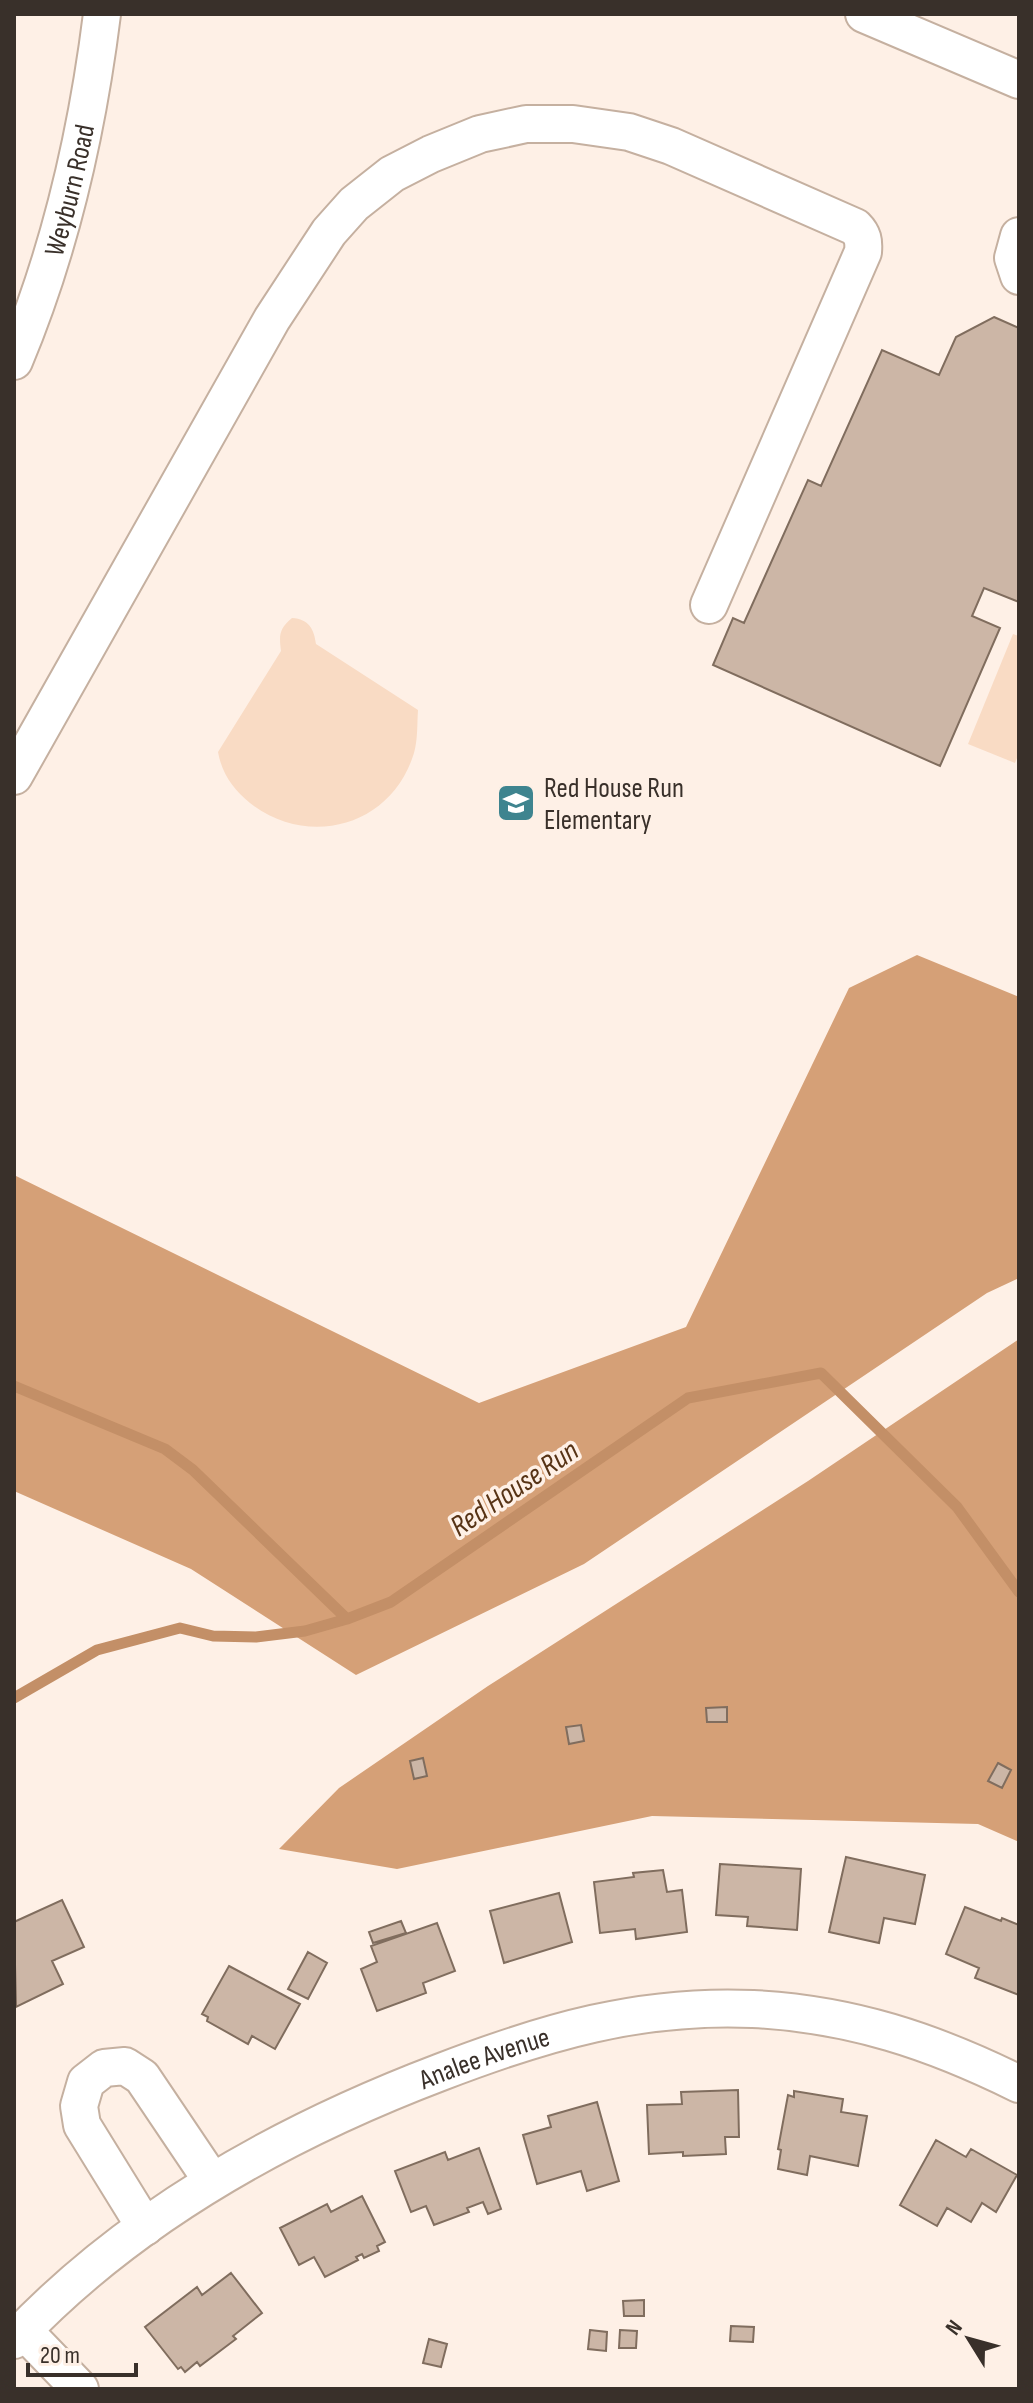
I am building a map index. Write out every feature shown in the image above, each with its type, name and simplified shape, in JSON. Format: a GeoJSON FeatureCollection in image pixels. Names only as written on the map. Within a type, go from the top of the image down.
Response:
{"type":"FeatureCollection","features":[{"type":"Feature","properties":{"kind":"street","name":"Weyburn Road"},"geometry":{"type":"LineString","coordinates":[[14,361],[36,308],[69,201],[84,136],[102,14]]}},
{"type":"Feature","properties":{"kind":"street"},"geometry":{"type":"LineString","coordinates":[[864,14],[1019,80]]}},
{"type":"Feature","properties":{"kind":"street"},"geometry":{"type":"LineString","coordinates":[[14,776],[272,319],[329,232],[354,204],[392,174],[480,134],[526,124],[573,124],[629,132],[671,146],[855,227],[861,233],[863,252],[709,605]]}},
{"type":"Feature","properties":{"kind":"street"},"geometry":{"type":"LineString","coordinates":[[1019,236],[1013,258],[1019,276]]}},
{"type":"Feature","properties":{"kind":"street","name":"Analee Avenue"},"geometry":{"type":"LineString","coordinates":[[19,2335],[97,2265],[212,2181],[316,2124],[442,2072],[547,2034],[601,2021],[655,2013],[753,2009],[857,2022],[939,2047],[1019,2084]]}},
{"type":"Feature","properties":{"kind":"street"},"geometry":{"type":"LineString","coordinates":[[145,2227],[82,2125],[79,2106],[86,2082],[104,2068],[125,2066],[142,2077],[212,2181]]}},
{"type":"Feature","properties":{"kind":"street"},"geometry":{"type":"LineString","coordinates":[[19,2335],[80,2389]]}},
{"type":"Feature","properties":{"kind":"shaded area"},"geometry":{"type":"Polygon","coordinates":[[[292,618],[303,620],[310,626],[316,644],[418,710],[414,753],[403,778],[387,798],[368,813],[346,823],[322,827],[297,825],[273,817],[238,792],[225,774],[220,760],[218,752],[281,651],[281,633],[292,618]]]}},
{"type":"Feature","properties":{"kind":"shaded area"},"geometry":{"type":"Polygon","coordinates":[[[1013,634],[1019,636],[1019,753],[1015,763],[968,744],[1013,634]]]}},
{"type":"Feature","properties":{"kind":"shaded area"},"geometry":{"type":"Polygon","coordinates":[[[917,955],[1019,997],[1019,1278],[987,1293],[584,1564],[356,1675],[191,1569],[14,1491],[14,1175],[479,1403],[686,1327],[849,988],[917,955]]]}},
{"type":"Feature","properties":{"kind":"shaded area"},"geometry":{"type":"Polygon","coordinates":[[[1019,1339],[1019,1842],[978,1824],[652,1816],[397,1869],[279,1849],[339,1788],[488,1686],[808,1481],[1019,1339]]]}},
{"type":"Feature","properties":{"kind":"building"},"geometry":{"type":"Polygon","coordinates":[[[994,317],[1019,328],[1019,602],[984,588],[972,616],[1000,628],[940,766],[713,665],[733,618],[744,623],[808,480],[821,486],[882,350],[939,375],[956,337],[994,317]]]}},
{"type":"Feature","properties":{"kind":"building"},"geometry":{"type":"Polygon","coordinates":[[[727,1707],[727,1722],[707,1722],[706,1708],[727,1707]]]}},
{"type":"Feature","properties":{"kind":"building"},"geometry":{"type":"Polygon","coordinates":[[[581,1725],[584,1741],[569,1744],[566,1727],[581,1725]]]}},
{"type":"Feature","properties":{"kind":"building"},"geometry":{"type":"Polygon","coordinates":[[[423,1758],[427,1776],[414,1779],[410,1761],[423,1758]]]}},
{"type":"Feature","properties":{"kind":"building"},"geometry":{"type":"Polygon","coordinates":[[[998,1763],[1011,1770],[1002,1788],[988,1781],[998,1763]]]}},
{"type":"Feature","properties":{"kind":"building"},"geometry":{"type":"Polygon","coordinates":[[[846,1857],[925,1875],[915,1924],[884,1918],[879,1943],[829,1932],[846,1857]]]}},
{"type":"Feature","properties":{"kind":"building"},"geometry":{"type":"Polygon","coordinates":[[[720,1864],[801,1869],[797,1930],[747,1926],[748,1917],[716,1915],[720,1864]]]}},
{"type":"Feature","properties":{"kind":"building"},"geometry":{"type":"Polygon","coordinates":[[[663,1870],[667,1892],[682,1890],[687,1932],[636,1939],[635,1929],[600,1933],[594,1882],[663,1870]]]}},
{"type":"Feature","properties":{"kind":"building"},"geometry":{"type":"Polygon","coordinates":[[[559,1893],[572,1942],[504,1963],[490,1911],[559,1893]]]}},
{"type":"Feature","properties":{"kind":"building"},"geometry":{"type":"Polygon","coordinates":[[[62,1900],[84,1947],[52,1961],[63,1984],[16,2007],[14,1922],[62,1900]]]}},
{"type":"Feature","properties":{"kind":"building"},"geometry":{"type":"Polygon","coordinates":[[[965,1907],[1019,1925],[1019,1995],[975,1978],[979,1968],[946,1954],[965,1907]]]}},
{"type":"Feature","properties":{"kind":"building"},"geometry":{"type":"Polygon","coordinates":[[[401,1921],[406,1933],[373,1943],[369,1932],[401,1921]]]}},
{"type":"Feature","properties":{"kind":"building"},"geometry":{"type":"Polygon","coordinates":[[[437,1923],[455,1971],[423,1983],[426,1993],[377,2011],[361,1969],[377,1962],[371,1946],[437,1923]]]}},
{"type":"Feature","properties":{"kind":"building"},"geometry":{"type":"Polygon","coordinates":[[[308,1952],[327,1963],[308,1999],[288,1989],[308,1952]]]}},
{"type":"Feature","properties":{"kind":"building"},"geometry":{"type":"Polygon","coordinates":[[[229,1966],[300,2004],[275,2049],[252,2036],[248,2044],[207,2021],[208,2017],[202,2014],[229,1966]]]}},
{"type":"Feature","properties":{"kind":"building"},"geometry":{"type":"Polygon","coordinates":[[[738,2090],[739,2137],[725,2137],[726,2154],[649,2154],[647,2105],[682,2104],[681,2092],[738,2090]]]}},
{"type":"Feature","properties":{"kind":"building"},"geometry":{"type":"Polygon","coordinates":[[[794,2091],[843,2099],[841,2112],[867,2116],[858,2166],[810,2156],[807,2175],[778,2169],[781,2150],[778,2149],[788,2095],[794,2097],[794,2091]]]}},
{"type":"Feature","properties":{"kind":"building"},"geometry":{"type":"Polygon","coordinates":[[[597,2102],[619,2181],[587,2191],[581,2171],[537,2184],[523,2135],[551,2127],[548,2116],[597,2102]]]}},
{"type":"Feature","properties":{"kind":"building"},"geometry":{"type":"Polygon","coordinates":[[[936,2140],[966,2157],[971,2149],[1017,2175],[996,2212],[982,2203],[971,2222],[947,2208],[937,2226],[900,2205],[936,2140]]]}},
{"type":"Feature","properties":{"kind":"building"},"geometry":{"type":"Polygon","coordinates":[[[479,2148],[501,2209],[488,2214],[483,2202],[467,2208],[469,2212],[434,2225],[426,2206],[411,2212],[395,2171],[445,2152],[448,2160],[479,2148]]]}},
{"type":"Feature","properties":{"kind":"building"},"geometry":{"type":"Polygon","coordinates":[[[362,2196],[385,2242],[377,2246],[379,2251],[364,2258],[362,2254],[356,2257],[358,2260],[325,2277],[314,2257],[299,2265],[280,2228],[327,2204],[331,2212],[362,2196]]]}},
{"type":"Feature","properties":{"kind":"building"},"geometry":{"type":"Polygon","coordinates":[[[231,2273],[262,2313],[233,2336],[236,2339],[200,2366],[197,2362],[185,2372],[181,2367],[178,2369],[145,2327],[197,2287],[202,2295],[231,2273]]]}},
{"type":"Feature","properties":{"kind":"building"},"geometry":{"type":"Polygon","coordinates":[[[644,2300],[644,2316],[624,2316],[623,2301],[644,2300]]]}},
{"type":"Feature","properties":{"kind":"building"},"geometry":{"type":"Polygon","coordinates":[[[731,2326],[754,2327],[753,2342],[730,2341],[731,2326]]]}},
{"type":"Feature","properties":{"kind":"building"},"geometry":{"type":"Polygon","coordinates":[[[590,2330],[607,2332],[606,2351],[588,2349],[590,2330]]]}},
{"type":"Feature","properties":{"kind":"building"},"geometry":{"type":"Polygon","coordinates":[[[620,2330],[637,2331],[636,2348],[619,2348],[620,2330]]]}},
{"type":"Feature","properties":{"kind":"building"},"geometry":{"type":"Polygon","coordinates":[[[429,2339],[447,2344],[441,2367],[423,2363],[429,2339]]]}},
{"type":"Feature","properties":{"kind":"waterway","name":"Red House Run"},"geometry":{"type":"LineString","coordinates":[[14,1386],[165,1449],[193,1470],[347,1619],[391,1602],[688,1398],[821,1373],[957,1507],[1019,1592]]}},
{"type":"Feature","properties":{"kind":"waterway"},"geometry":{"type":"LineString","coordinates":[[14,1698],[97,1650],[180,1628],[213,1636],[256,1637],[305,1631],[347,1619]]}},
{"type":"Feature","properties":{"kind":"place","name":"Red House Run Elementary"},"geometry":{"type":"Point","coordinates":[516,803]}}]}
